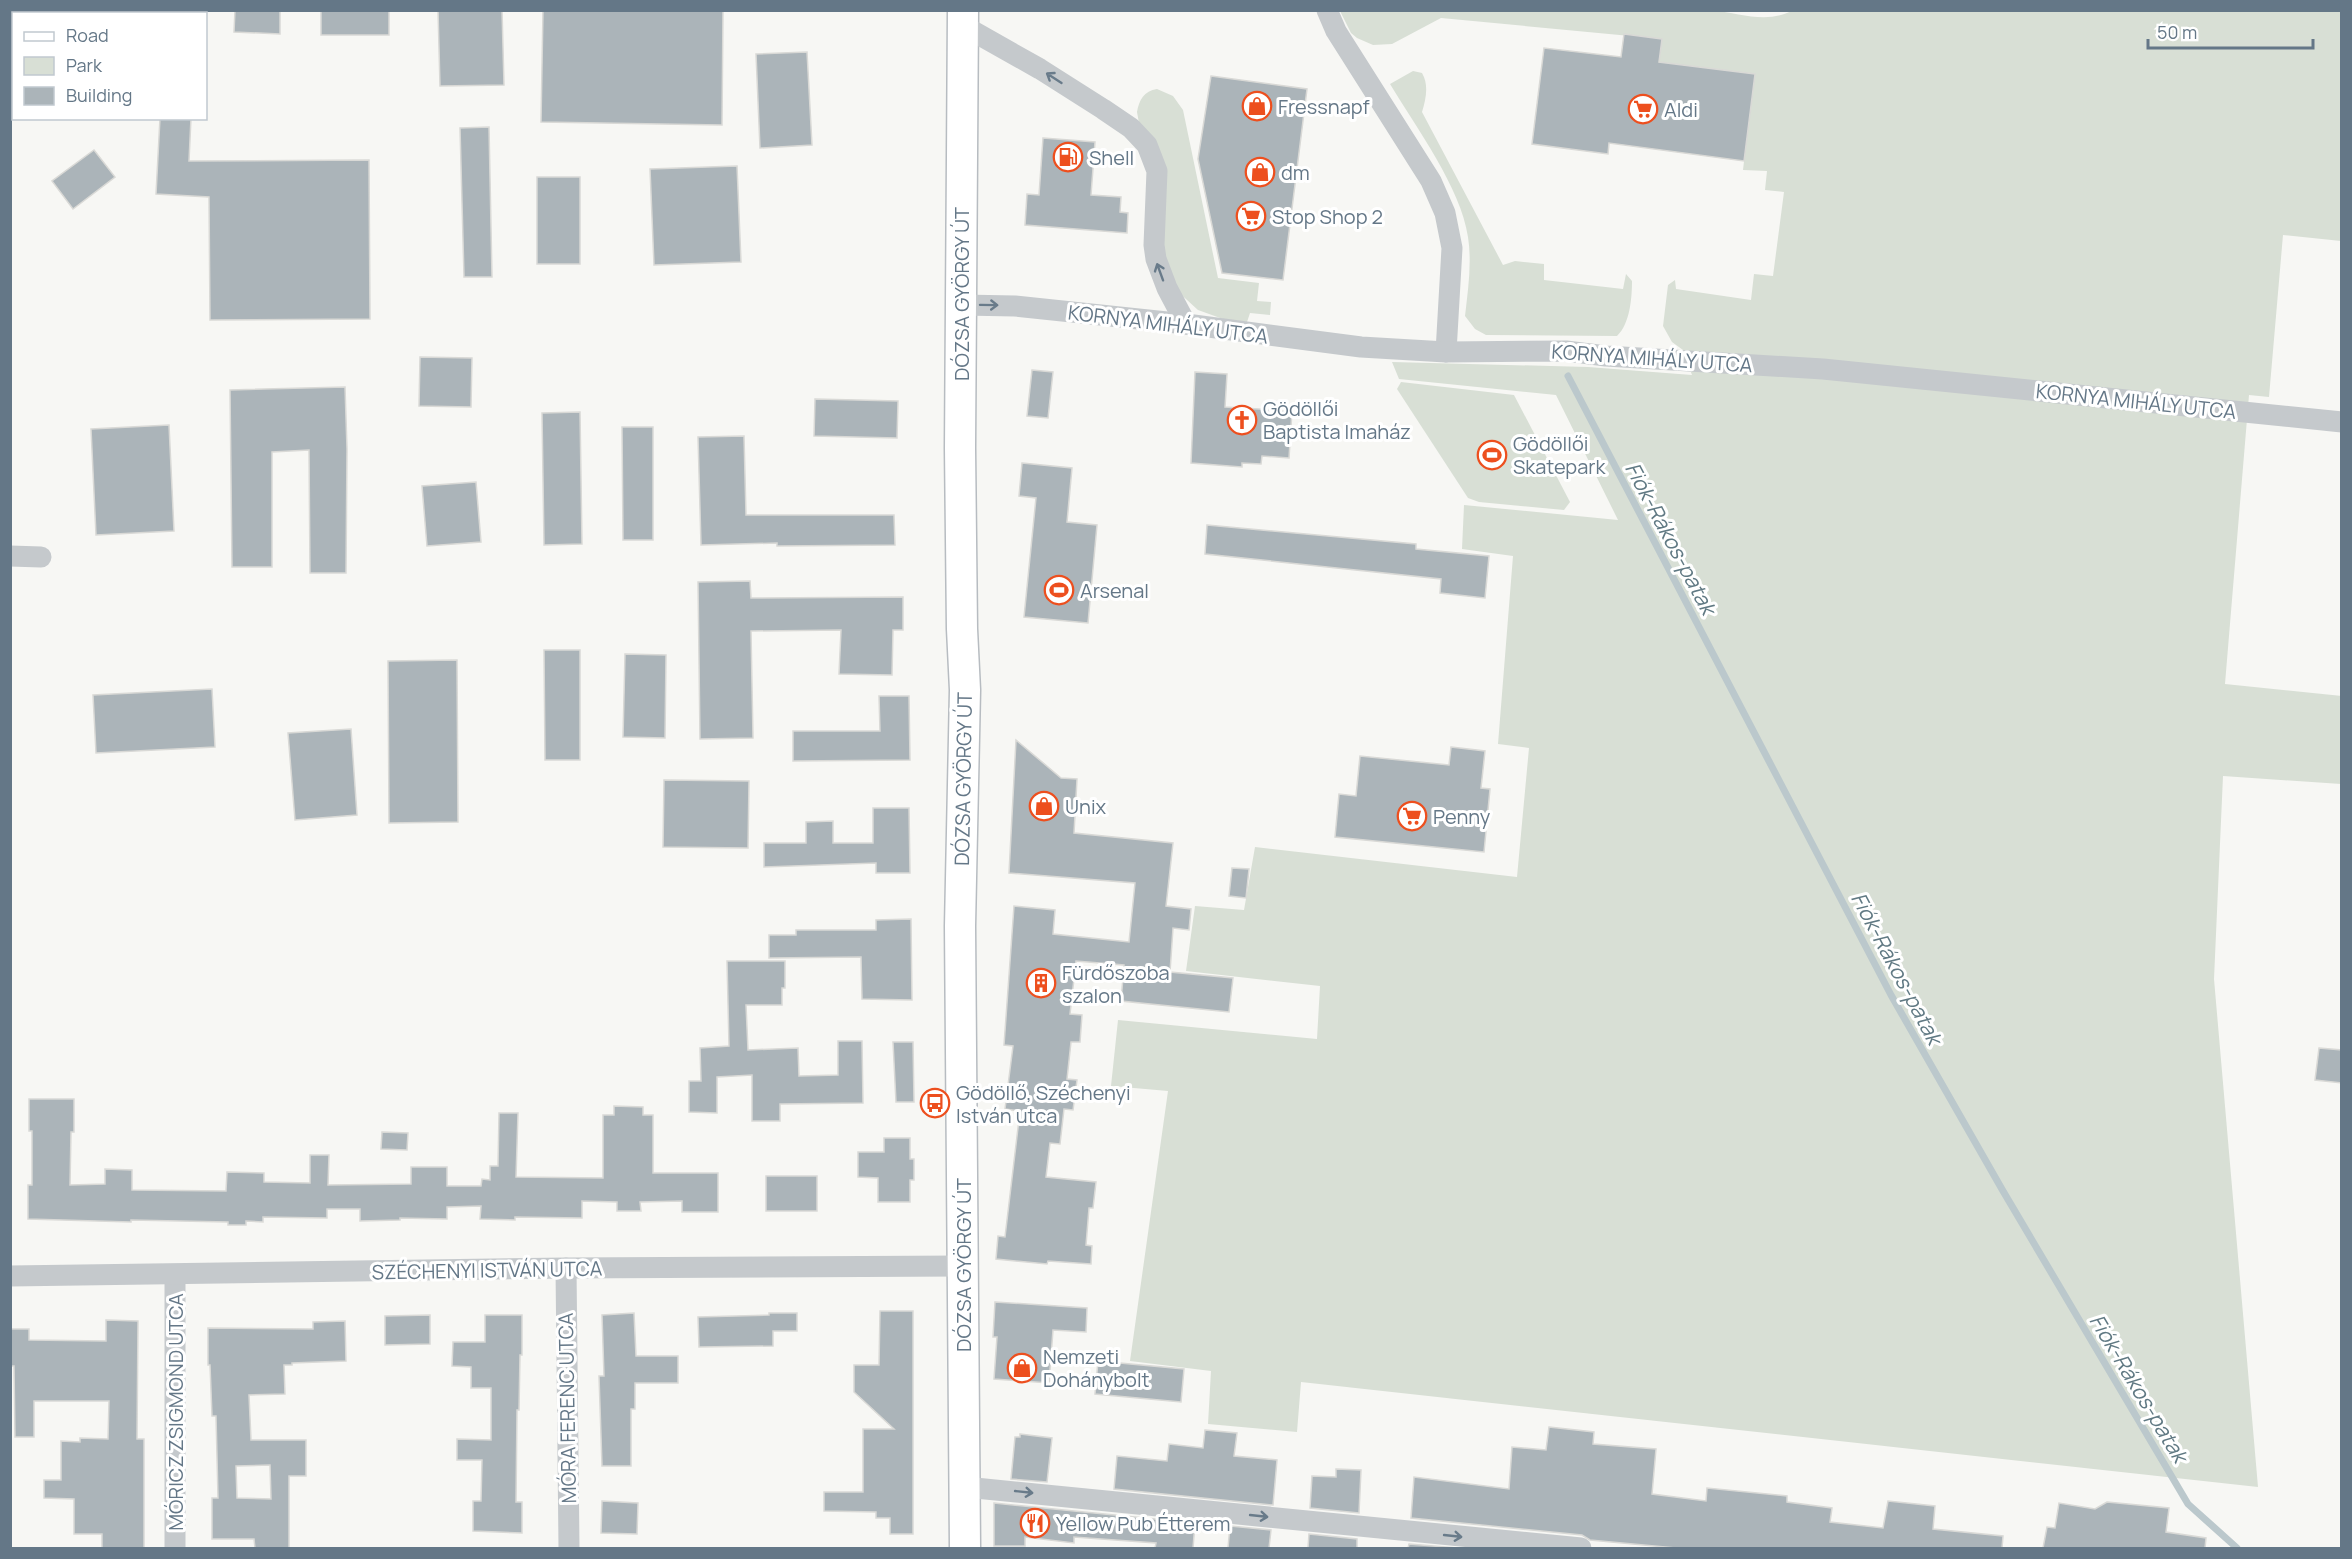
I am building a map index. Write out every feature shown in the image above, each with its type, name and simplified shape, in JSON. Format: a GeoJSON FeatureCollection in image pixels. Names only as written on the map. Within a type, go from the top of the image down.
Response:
{"type":"FeatureCollection","features":[{"type":"Feature","properties":{"kind":"main road","name":"DÓZSA GYÖRGY ÚT"},"geometry":{"type":"LineString","coordinates":[[963,18],[960,448],[965,690],[960,926],[965,1548]]}},
{"type":"Feature","properties":{"kind":"street"},"geometry":{"type":"LineString","coordinates":[[1327,10],[1336,31],[1431,182],[1445,213],[1452,248],[1446,352]]}},
{"type":"Feature","properties":{"kind":"street"},"geometry":{"type":"LineString","coordinates":[[963,18],[1131,128],[1147,146],[1157,171],[1154,245],[1156,260],[1163,280],[1186,324]]}},
{"type":"Feature","properties":{"kind":"street","name":"KORNYA MIHÁLY UTCA"},"geometry":{"type":"LineString","coordinates":[[962,305],[1015,306],[1186,324],[1361,347],[1446,352],[1566,351],[1606,356],[1823,369],[2342,422]]}},
{"type":"Feature","properties":{"kind":"street"},"geometry":{"type":"LineString","coordinates":[[10,556],[41,557]]}},
{"type":"Feature","properties":{"kind":"street","name":"SZÉCHENYI ISTVÁN UTCA"},"geometry":{"type":"LineString","coordinates":[[10,1276],[566,1268],[963,1266]]}},
{"type":"Feature","properties":{"kind":"street","name":"MÓRA FERENC UTCA"},"geometry":{"type":"LineString","coordinates":[[566,1268],[568,1548]]}},
{"type":"Feature","properties":{"kind":"street","name":"MÓRICZ ZSIGMOND UTCA"},"geometry":{"type":"LineString","coordinates":[[175,1275],[175,1548]]}},
{"type":"Feature","properties":{"kind":"street"},"geometry":{"type":"LineString","coordinates":[[965,1487],[1581,1548]]}},
{"type":"Feature","properties":{"kind":"green space"},"geometry":{"type":"Polygon","coordinates":[[[1714,10],[1764,17],[1793,10],[2341,11],[2341,241],[2283,235],[2269,397],[2249,395],[2225,684],[2342,696],[2341,784],[2223,776],[2214,979],[2258,1487],[1301,1382],[1297,1432],[1208,1424],[1211,1371],[1130,1361],[1168,1091],[1111,1086],[1118,1020],[1317,1039],[1320,986],[1186,971],[1195,906],[1244,910],[1255,847],[1517,877],[1529,748],[1498,744],[1513,556],[1462,549],[1464,505],[1618,520],[1556,395],[1399,379],[1392,362],[1588,367],[1692,375],[1683,350],[1672,342],[1663,326],[1668,285],[1675,280],[1676,289],[1751,300],[1754,274],[1773,276],[1784,192],[1765,190],[1767,171],[1743,170],[1754,74],[1659,62],[1662,39],[1441,18],[1392,44],[1373,45],[1351,33],[1340,11],[1714,10]]]}},
{"type":"Feature","properties":{"kind":"green space"},"geometry":{"type":"Polygon","coordinates":[[[1413,71],[1422,73],[1426,82],[1426,97],[1422,112],[1503,265],[1515,261],[1544,264],[1544,280],[1623,289],[1626,274],[1632,281],[1631,303],[1625,325],[1617,336],[1486,335],[1475,329],[1465,316],[1470,257],[1464,218],[1457,198],[1436,158],[1390,84],[1413,71]]]}},
{"type":"Feature","properties":{"kind":"green space"},"geometry":{"type":"Polygon","coordinates":[[[1157,89],[1173,96],[1183,110],[1218,278],[1259,283],[1257,301],[1271,302],[1270,315],[1250,313],[1247,322],[1223,319],[1198,310],[1175,289],[1167,277],[1137,112],[1143,97],[1157,89]]]}},
{"type":"Feature","properties":{"kind":"green space","name":"Gödöllői Skatepark"},"geometry":{"type":"Polygon","coordinates":[[[1401,382],[1514,395],[1570,502],[1564,510],[1479,502],[1468,498],[1397,389],[1401,382]]]}},
{"type":"Feature","properties":{"kind":"building"},"geometry":{"type":"Polygon","coordinates":[[[235,10],[280,10],[280,34],[234,32],[235,10]]]}},
{"type":"Feature","properties":{"kind":"building"},"geometry":{"type":"Polygon","coordinates":[[[321,10],[389,10],[389,35],[321,35],[321,10]]]}},
{"type":"Feature","properties":{"kind":"building"},"geometry":{"type":"Polygon","coordinates":[[[438,10],[502,10],[504,85],[440,86],[438,10]]]}},
{"type":"Feature","properties":{"kind":"building"},"geometry":{"type":"Polygon","coordinates":[[[543,10],[723,10],[722,125],[541,122],[543,10]]]}},
{"type":"Feature","properties":{"kind":"building","name":"Aldi"},"geometry":{"type":"Polygon","coordinates":[[[1624,34],[1662,39],[1659,62],[1755,74],[1744,161],[1609,143],[1608,154],[1532,144],[1544,48],[1621,57],[1624,34]]]}},
{"type":"Feature","properties":{"kind":"building"},"geometry":{"type":"Polygon","coordinates":[[[807,52],[812,145],[760,148],[756,54],[807,52]]]}},
{"type":"Feature","properties":{"kind":"building","name":"Stop Shop 2"},"geometry":{"type":"Polygon","coordinates":[[[1211,76],[1307,89],[1283,280],[1222,273],[1198,159],[1211,76]]]}},
{"type":"Feature","properties":{"kind":"building"},"geometry":{"type":"Polygon","coordinates":[[[160,120],[191,120],[189,161],[369,160],[370,319],[210,320],[209,197],[156,194],[160,120]]]}},
{"type":"Feature","properties":{"kind":"building"},"geometry":{"type":"Polygon","coordinates":[[[489,127],[492,277],[464,277],[460,128],[489,127]]]}},
{"type":"Feature","properties":{"kind":"building"},"geometry":{"type":"Polygon","coordinates":[[[1043,138],[1095,142],[1091,195],[1121,197],[1120,212],[1128,213],[1127,233],[1025,225],[1027,194],[1039,195],[1043,138]]]}},
{"type":"Feature","properties":{"kind":"building"},"geometry":{"type":"Polygon","coordinates":[[[94,150],[115,177],[73,209],[52,181],[94,150]]]}},
{"type":"Feature","properties":{"kind":"building"},"geometry":{"type":"Polygon","coordinates":[[[737,166],[741,262],[654,265],[650,169],[737,166]]]}},
{"type":"Feature","properties":{"kind":"building"},"geometry":{"type":"Polygon","coordinates":[[[537,177],[580,177],[580,264],[537,264],[537,177]]]}},
{"type":"Feature","properties":{"kind":"building"},"geometry":{"type":"Polygon","coordinates":[[[420,357],[472,358],[471,407],[419,406],[420,357]]]}},
{"type":"Feature","properties":{"kind":"building"},"geometry":{"type":"Polygon","coordinates":[[[1032,370],[1053,372],[1048,418],[1027,416],[1032,370]]]}},
{"type":"Feature","properties":{"kind":"building","name":"Gödöllői Baptista Imaház"},"geometry":{"type":"Polygon","coordinates":[[[1195,372],[1227,374],[1225,407],[1292,411],[1289,458],[1262,456],[1261,464],[1242,463],[1242,467],[1191,463],[1195,372]]]}},
{"type":"Feature","properties":{"kind":"building"},"geometry":{"type":"Polygon","coordinates":[[[345,387],[346,573],[310,573],[309,450],[272,452],[272,567],[232,567],[230,390],[345,387]]]}},
{"type":"Feature","properties":{"kind":"building"},"geometry":{"type":"Polygon","coordinates":[[[815,399],[898,401],[897,438],[814,436],[815,399]]]}},
{"type":"Feature","properties":{"kind":"building"},"geometry":{"type":"Polygon","coordinates":[[[580,412],[582,544],[544,545],[542,413],[580,412]]]}},
{"type":"Feature","properties":{"kind":"building"},"geometry":{"type":"Polygon","coordinates":[[[169,425],[174,531],[96,535],[91,429],[169,425]]]}},
{"type":"Feature","properties":{"kind":"building"},"geometry":{"type":"Polygon","coordinates":[[[622,427],[653,427],[653,540],[623,540],[622,427]]]}},
{"type":"Feature","properties":{"kind":"building"},"geometry":{"type":"Polygon","coordinates":[[[744,436],[746,515],[894,515],[895,545],[777,546],[777,543],[701,545],[698,437],[744,436]]]}},
{"type":"Feature","properties":{"kind":"building","name":"Arsenal"},"geometry":{"type":"Polygon","coordinates":[[[1022,463],[1072,468],[1067,522],[1097,525],[1088,623],[1024,617],[1036,498],[1019,496],[1022,463]]]}},
{"type":"Feature","properties":{"kind":"building"},"geometry":{"type":"Polygon","coordinates":[[[476,482],[481,542],[427,546],[422,486],[476,482]]]}},
{"type":"Feature","properties":{"kind":"building"},"geometry":{"type":"Polygon","coordinates":[[[1207,525],[1416,544],[1416,549],[1489,556],[1485,598],[1440,593],[1441,579],[1205,554],[1207,525]]]}},
{"type":"Feature","properties":{"kind":"building"},"geometry":{"type":"Polygon","coordinates":[[[750,581],[751,598],[903,597],[903,630],[893,630],[892,675],[839,674],[841,630],[751,631],[753,738],[700,739],[698,582],[750,581]]]}},
{"type":"Feature","properties":{"kind":"building"},"geometry":{"type":"Polygon","coordinates":[[[544,650],[580,650],[580,760],[545,760],[544,650]]]}},
{"type":"Feature","properties":{"kind":"building"},"geometry":{"type":"Polygon","coordinates":[[[625,654],[666,655],[665,738],[623,737],[625,654]]]}},
{"type":"Feature","properties":{"kind":"building"},"geometry":{"type":"Polygon","coordinates":[[[457,660],[458,822],[389,823],[388,661],[457,660]]]}},
{"type":"Feature","properties":{"kind":"building"},"geometry":{"type":"Polygon","coordinates":[[[212,689],[215,747],[96,753],[93,695],[212,689]]]}},
{"type":"Feature","properties":{"kind":"building"},"geometry":{"type":"Polygon","coordinates":[[[879,696],[909,696],[910,760],[793,761],[793,731],[880,731],[879,696]]]}},
{"type":"Feature","properties":{"kind":"building"},"geometry":{"type":"Polygon","coordinates":[[[351,729],[357,815],[295,820],[288,733],[351,729]]]}},
{"type":"Feature","properties":{"kind":"building"},"geometry":{"type":"Polygon","coordinates":[[[1016,740],[1061,778],[1077,779],[1074,833],[1173,843],[1166,906],[1191,909],[1189,930],[1173,928],[1170,972],[1233,978],[1229,1012],[1121,1001],[1124,965],[1076,961],[1070,1014],[1082,1015],[1080,1042],[1071,1042],[1067,1079],[1077,1080],[1073,1110],[1064,1109],[1060,1144],[1050,1143],[1046,1177],[1096,1182],[1093,1208],[1089,1208],[1086,1245],[1092,1246],[1091,1264],[1048,1261],[1047,1264],[996,1259],[998,1236],[1005,1237],[1020,1111],[1005,1109],[1013,1046],[1004,1045],[1014,906],[1055,910],[1053,934],[1129,942],[1135,883],[1009,873],[1016,740]]]}},
{"type":"Feature","properties":{"kind":"building","name":"Penny"},"geometry":{"type":"Polygon","coordinates":[[[1451,747],[1485,751],[1481,788],[1490,789],[1484,852],[1335,837],[1339,794],[1356,796],[1360,756],[1449,765],[1451,747]]]}},
{"type":"Feature","properties":{"kind":"building"},"geometry":{"type":"Polygon","coordinates":[[[664,780],[749,781],[748,848],[663,847],[664,780]]]}},
{"type":"Feature","properties":{"kind":"building"},"geometry":{"type":"Polygon","coordinates":[[[873,808],[909,808],[910,873],[876,873],[876,863],[764,867],[764,843],[806,843],[806,822],[833,821],[833,843],[873,843],[873,808]]]}},
{"type":"Feature","properties":{"kind":"building"},"geometry":{"type":"Polygon","coordinates":[[[1232,868],[1249,869],[1246,898],[1229,896],[1232,868]]]}},
{"type":"Feature","properties":{"kind":"building"},"geometry":{"type":"Polygon","coordinates":[[[911,919],[912,1000],[862,999],[861,957],[769,958],[769,935],[796,935],[796,930],[876,930],[876,920],[911,919]]]}},
{"type":"Feature","properties":{"kind":"building"},"geometry":{"type":"Polygon","coordinates":[[[727,961],[785,961],[785,988],[782,988],[782,1005],[746,1005],[748,1050],[798,1048],[799,1076],[838,1075],[838,1041],[862,1041],[863,1103],[780,1104],[780,1121],[752,1121],[752,1075],[717,1077],[717,1113],[689,1112],[689,1081],[701,1081],[700,1048],[729,1046],[727,961]]]}},
{"type":"Feature","properties":{"kind":"building"},"geometry":{"type":"Polygon","coordinates":[[[893,1042],[913,1042],[914,1102],[896,1102],[893,1042]]]}},
{"type":"Feature","properties":{"kind":"building"},"geometry":{"type":"Polygon","coordinates":[[[2319,1048],[2342,1050],[2342,1083],[2315,1080],[2319,1048]]]}},
{"type":"Feature","properties":{"kind":"building"},"geometry":{"type":"Polygon","coordinates":[[[29,1099],[74,1099],[70,1185],[105,1184],[105,1169],[132,1170],[132,1190],[226,1191],[227,1172],[264,1173],[264,1182],[310,1183],[310,1155],[329,1155],[328,1185],[411,1184],[411,1167],[447,1167],[447,1186],[481,1186],[482,1179],[490,1180],[490,1166],[498,1166],[499,1113],[518,1113],[516,1177],[603,1178],[603,1115],[614,1115],[614,1106],[643,1107],[643,1115],[653,1115],[653,1173],[718,1173],[718,1212],[682,1212],[682,1201],[640,1202],[641,1211],[617,1211],[617,1202],[582,1201],[582,1218],[480,1219],[481,1206],[447,1207],[447,1219],[400,1218],[400,1220],[360,1221],[360,1209],[327,1209],[327,1218],[263,1217],[263,1222],[246,1221],[246,1225],[228,1225],[228,1222],[28,1219],[28,1185],[32,1185],[32,1131],[29,1131],[29,1099]]]}},
{"type":"Feature","properties":{"kind":"building"},"geometry":{"type":"Polygon","coordinates":[[[382,1132],[408,1133],[407,1150],[381,1149],[382,1132]]]}},
{"type":"Feature","properties":{"kind":"building"},"geometry":{"type":"Polygon","coordinates":[[[884,1138],[910,1138],[910,1159],[914,1159],[914,1180],[910,1180],[910,1202],[878,1202],[878,1178],[858,1177],[858,1152],[884,1152],[884,1138]]]}},
{"type":"Feature","properties":{"kind":"building"},"geometry":{"type":"Polygon","coordinates":[[[766,1176],[817,1176],[817,1211],[766,1211],[766,1176]]]}},
{"type":"Feature","properties":{"kind":"building"},"geometry":{"type":"Polygon","coordinates":[[[995,1302],[1087,1308],[1086,1332],[1053,1330],[1049,1383],[994,1379],[997,1337],[993,1337],[995,1302]]]}},
{"type":"Feature","properties":{"kind":"building"},"geometry":{"type":"Polygon","coordinates":[[[880,1311],[913,1311],[913,1534],[890,1534],[890,1518],[876,1518],[876,1512],[824,1511],[824,1492],[863,1492],[863,1429],[894,1429],[854,1392],[854,1365],[879,1365],[880,1311]]]}},
{"type":"Feature","properties":{"kind":"building"},"geometry":{"type":"Polygon","coordinates":[[[634,1313],[636,1356],[678,1356],[678,1383],[635,1383],[635,1409],[631,1409],[631,1466],[602,1466],[599,1376],[604,1376],[602,1315],[634,1313]]]}},
{"type":"Feature","properties":{"kind":"building"},"geometry":{"type":"Polygon","coordinates":[[[769,1313],[797,1313],[797,1331],[773,1331],[773,1346],[699,1347],[698,1317],[769,1315],[769,1313]]]}},
{"type":"Feature","properties":{"kind":"building"},"geometry":{"type":"Polygon","coordinates":[[[430,1315],[430,1344],[385,1345],[385,1316],[430,1315]]]}},
{"type":"Feature","properties":{"kind":"building"},"geometry":{"type":"Polygon","coordinates":[[[485,1315],[522,1315],[522,1355],[520,1355],[519,1410],[517,1410],[516,1502],[522,1502],[522,1533],[473,1531],[473,1501],[481,1501],[482,1460],[457,1460],[457,1439],[491,1440],[491,1388],[471,1388],[471,1367],[452,1366],[453,1342],[485,1342],[485,1315]]]}},
{"type":"Feature","properties":{"kind":"building"},"geometry":{"type":"Polygon","coordinates":[[[106,1320],[138,1321],[137,1439],[144,1439],[144,1548],[102,1548],[102,1534],[74,1534],[74,1499],[44,1498],[44,1480],[61,1480],[61,1441],[80,1442],[80,1438],[108,1439],[109,1401],[34,1401],[34,1437],[15,1437],[14,1366],[10,1366],[10,1329],[29,1329],[29,1340],[106,1341],[106,1320]]]}},
{"type":"Feature","properties":{"kind":"building"},"geometry":{"type":"Polygon","coordinates":[[[345,1321],[346,1361],[284,1365],[285,1394],[249,1395],[251,1440],[306,1440],[306,1476],[289,1476],[289,1548],[255,1548],[254,1539],[212,1539],[212,1498],[218,1498],[216,1416],[212,1416],[208,1328],[313,1329],[313,1322],[345,1321]],[[270,1465],[236,1466],[237,1498],[271,1499],[270,1465]]]}},
{"type":"Feature","properties":{"kind":"building"},"geometry":{"type":"Polygon","coordinates":[[[1098,1361],[1184,1369],[1181,1402],[1095,1394],[1098,1361]]]}},
{"type":"Feature","properties":{"kind":"building"},"geometry":{"type":"Polygon","coordinates":[[[1549,1427],[1594,1432],[1593,1444],[1656,1449],[1652,1494],[1706,1501],[1707,1488],[1787,1496],[1787,1502],[1832,1508],[1830,1522],[1883,1528],[1888,1501],[1935,1506],[1933,1529],[2003,1536],[2002,1548],[1676,1548],[1590,1540],[1582,1535],[1411,1518],[1414,1477],[1509,1489],[1512,1447],[1546,1450],[1549,1427]]]}},
{"type":"Feature","properties":{"kind":"building"},"geometry":{"type":"Polygon","coordinates":[[[1205,1430],[1237,1433],[1234,1456],[1277,1460],[1273,1505],[1114,1489],[1117,1456],[1167,1461],[1169,1444],[1203,1448],[1205,1430]]]}},
{"type":"Feature","properties":{"kind":"building"},"geometry":{"type":"Polygon","coordinates":[[[1020,1434],[1052,1438],[1047,1482],[1011,1479],[1015,1437],[1020,1437],[1020,1434]]]}},
{"type":"Feature","properties":{"kind":"building"},"geometry":{"type":"Polygon","coordinates":[[[1336,1469],[1361,1470],[1359,1513],[1310,1508],[1312,1476],[1336,1477],[1336,1469]]]}},
{"type":"Feature","properties":{"kind":"building"},"geometry":{"type":"Polygon","coordinates":[[[602,1501],[638,1503],[637,1534],[601,1533],[602,1501]]]}},
{"type":"Feature","properties":{"kind":"building"},"geometry":{"type":"Polygon","coordinates":[[[2107,1502],[2169,1508],[2166,1532],[2206,1538],[2205,1548],[2043,1548],[2047,1527],[2055,1528],[2059,1503],[2095,1509],[2107,1502]]]}},
{"type":"Feature","properties":{"kind":"building"},"geometry":{"type":"Polygon","coordinates":[[[994,1503],[1195,1523],[1193,1548],[1155,1548],[1156,1543],[1074,1537],[1074,1543],[1025,1537],[1025,1546],[994,1546],[994,1503]]]}},
{"type":"Feature","properties":{"kind":"building"},"geometry":{"type":"Polygon","coordinates":[[[1230,1526],[1271,1530],[1269,1548],[1228,1548],[1230,1526]]]}},
{"type":"Feature","properties":{"kind":"building"},"geometry":{"type":"Polygon","coordinates":[[[1309,1534],[1357,1539],[1357,1548],[1308,1548],[1309,1534]]]}},
{"type":"Feature","properties":{"kind":"building"},"geometry":{"type":"Polygon","coordinates":[[[1409,1544],[1457,1548],[1408,1548],[1409,1544]]]}},
{"type":"Feature","properties":{"kind":"waterway","name":"Fiók-Rákos-patak"},"geometry":{"type":"LineString","coordinates":[[1568,376],[1891,995],[2003,1191],[2188,1504],[2237,1548]]}},
{"type":"Feature","properties":{"kind":"place","name":"Fressnapf"},"geometry":{"type":"Point","coordinates":[1257,106]}},
{"type":"Feature","properties":{"kind":"place","name":"Aldi"},"geometry":{"type":"Point","coordinates":[1643,109]}},
{"type":"Feature","properties":{"kind":"place","name":"Shell"},"geometry":{"type":"Point","coordinates":[1068,157]}},
{"type":"Feature","properties":{"kind":"place","name":"dm"},"geometry":{"type":"Point","coordinates":[1260,172]}},
{"type":"Feature","properties":{"kind":"place","name":"Stop Shop 2"},"geometry":{"type":"Point","coordinates":[1251,216]}},
{"type":"Feature","properties":{"kind":"place","name":"Gödöllői Baptista Imaház"},"geometry":{"type":"Point","coordinates":[1242,420]}},
{"type":"Feature","properties":{"kind":"place","name":"Gödöllői Skatepark"},"geometry":{"type":"Point","coordinates":[1492,455]}},
{"type":"Feature","properties":{"kind":"place","name":"Arsenal"},"geometry":{"type":"Point","coordinates":[1059,590]}},
{"type":"Feature","properties":{"kind":"place","name":"Unix"},"geometry":{"type":"Point","coordinates":[1044,806]}},
{"type":"Feature","properties":{"kind":"place","name":"Penny"},"geometry":{"type":"Point","coordinates":[1412,816]}},
{"type":"Feature","properties":{"kind":"place","name":"Fürdőszoba szalon"},"geometry":{"type":"Point","coordinates":[1041,983]}},
{"type":"Feature","properties":{"kind":"place","name":"Gödöllő, Széchenyi István utca"},"geometry":{"type":"Point","coordinates":[935,1103]}},
{"type":"Feature","properties":{"kind":"place","name":"Nemzeti Dohánybolt"},"geometry":{"type":"Point","coordinates":[1022,1368]}},
{"type":"Feature","properties":{"kind":"place","name":"Yellow Pub Étterem"},"geometry":{"type":"Point","coordinates":[1035,1523]}}]}
